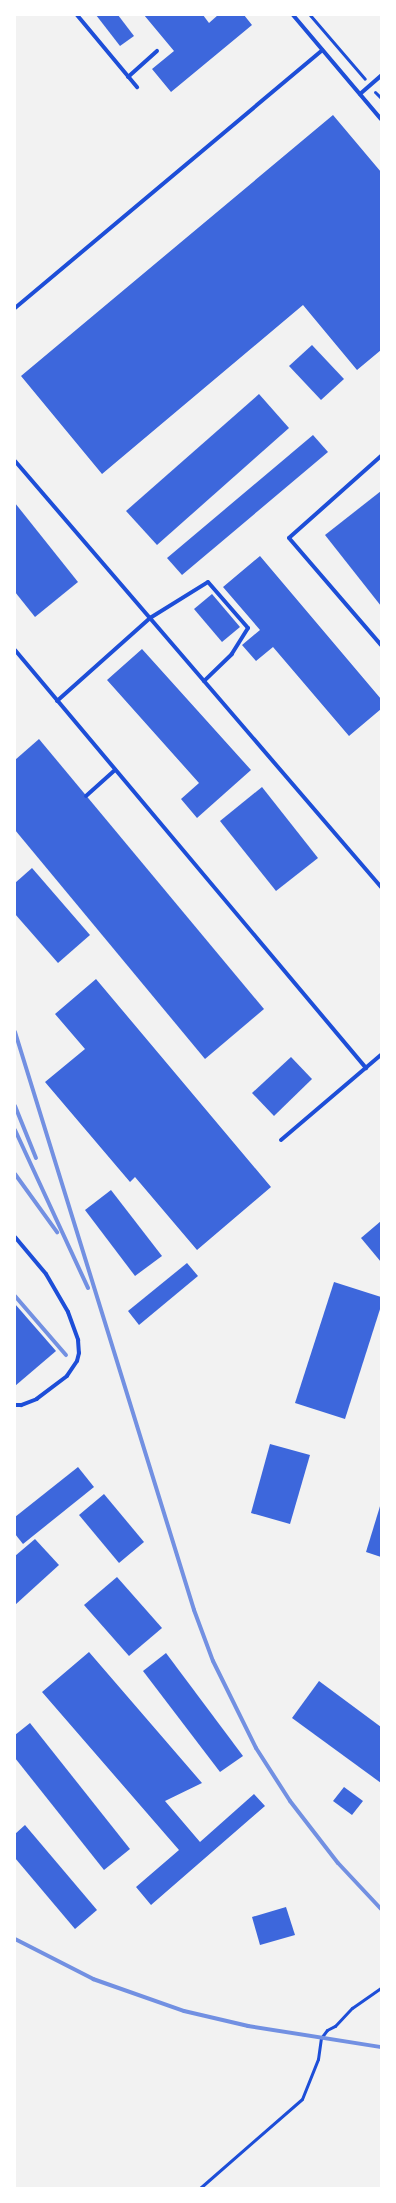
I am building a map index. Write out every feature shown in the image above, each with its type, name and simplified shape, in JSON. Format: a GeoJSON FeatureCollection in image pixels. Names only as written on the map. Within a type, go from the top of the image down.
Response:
{"type":"FeatureCollection","features":[{"type":"Feature","properties":{"kind":"lane"},"geometry":{"type":"LineString","coordinates":[[77,15],[137,87]]}},
{"type":"Feature","properties":{"kind":"lane"},"geometry":{"type":"LineString","coordinates":[[292,15],[381,119]]}},
{"type":"Feature","properties":{"kind":"lane"},"geometry":{"type":"LineString","coordinates":[[15,308],[322,50]]}},
{"type":"Feature","properties":{"kind":"lane"},"geometry":{"type":"LineString","coordinates":[[128,77],[157,51]]}},
{"type":"Feature","properties":{"kind":"lane"},"geometry":{"type":"LineString","coordinates":[[360,94],[381,76]]}},
{"type":"Feature","properties":{"kind":"lane"},"geometry":{"type":"LineString","coordinates":[[381,456],[289,538],[381,645]]}},
{"type":"Feature","properties":{"kind":"lane"},"geometry":{"type":"LineString","coordinates":[[15,461],[381,887]]}},
{"type":"Feature","properties":{"kind":"lane"},"geometry":{"type":"LineString","coordinates":[[57,700],[150,618],[208,582],[248,628],[232,654],[204,682]]}},
{"type":"Feature","properties":{"kind":"lane"},"geometry":{"type":"LineString","coordinates":[[15,650],[366,1068]]}},
{"type":"Feature","properties":{"kind":"lane"},"geometry":{"type":"LineString","coordinates":[[86,796],[115,770]]}},
{"type":"Feature","properties":{"kind":"lane"},"geometry":{"type":"LineString","coordinates":[[281,1140],[381,1055]]}},
{"type":"Feature","properties":{"kind":"lane"},"geometry":{"type":"LineString","coordinates":[[15,1236],[46,1274],[68,1312],[78,1340],[79,1353],[77,1361],[66,1376],[37,1399],[21,1405],[15,1405]]}},
{"type":"Feature","properties":{"kind":"path"},"geometry":{"type":"LineString","coordinates":[[310,15],[370,85]]}},
{"type":"Feature","properties":{"kind":"path"},"geometry":{"type":"LineString","coordinates":[[200,2188],[302,2100],[318,2059],[321,2038],[326,2030],[335,2026],[352,2008],[381,1988]]}},
{"type":"Feature","properties":{"kind":"building"},"geometry":{"type":"Polygon","coordinates":[[[96,15],[118,15],[134,36],[120,46],[96,15]]]}},
{"type":"Feature","properties":{"kind":"building"},"geometry":{"type":"Polygon","coordinates":[[[144,15],[203,15],[209,23],[218,15],[244,15],[252,25],[171,92],[152,69],[174,51],[144,15]]]}},
{"type":"Feature","properties":{"kind":"building"},"geometry":{"type":"Polygon","coordinates":[[[333,115],[381,172],[381,350],[357,370],[303,305],[102,474],[21,376],[333,115]]]}},
{"type":"Feature","properties":{"kind":"building"},"geometry":{"type":"Polygon","coordinates":[[[312,345],[344,379],[321,400],[289,366],[312,345]]]}},
{"type":"Feature","properties":{"kind":"building"},"geometry":{"type":"Polygon","coordinates":[[[259,394],[289,428],[157,545],[126,511],[259,394]]]}},
{"type":"Feature","properties":{"kind":"building"},"geometry":{"type":"Polygon","coordinates":[[[313,435],[328,452],[182,575],[167,558],[313,435]]]}},
{"type":"Feature","properties":{"kind":"building"},"geometry":{"type":"Polygon","coordinates":[[[381,491],[381,606],[325,535],[381,491]]]}},
{"type":"Feature","properties":{"kind":"building"},"geometry":{"type":"Polygon","coordinates":[[[15,503],[78,582],[35,617],[15,592],[15,503]]]}},
{"type":"Feature","properties":{"kind":"building"},"geometry":{"type":"Polygon","coordinates":[[[260,556],[381,699],[381,709],[349,736],[273,647],[256,661],[242,645],[260,630],[223,587],[260,556]]]}},
{"type":"Feature","properties":{"kind":"building"},"geometry":{"type":"Polygon","coordinates":[[[212,594],[240,627],[222,642],[194,609],[212,594]]]}},
{"type":"Feature","properties":{"kind":"building"},"geometry":{"type":"Polygon","coordinates":[[[142,649],[251,770],[197,818],[181,799],[199,783],[107,680],[142,649]]]}},
{"type":"Feature","properties":{"kind":"building"},"geometry":{"type":"Polygon","coordinates":[[[39,739],[264,1009],[205,1059],[15,830],[15,760],[39,739]]]}},
{"type":"Feature","properties":{"kind":"building"},"geometry":{"type":"Polygon","coordinates":[[[262,787],[318,858],[276,891],[220,821],[262,787]]]}},
{"type":"Feature","properties":{"kind":"building"},"geometry":{"type":"Polygon","coordinates":[[[32,868],[90,935],[58,963],[15,914],[15,883],[32,868]]]}},
{"type":"Feature","properties":{"kind":"building"},"geometry":{"type":"Polygon","coordinates":[[[96,979],[271,1187],[197,1250],[135,1177],[130,1182],[45,1082],[85,1049],[55,1014],[96,979]]]}},
{"type":"Feature","properties":{"kind":"building"},"geometry":{"type":"Polygon","coordinates":[[[291,1057],[312,1079],[274,1116],[252,1093],[291,1057]]]}},
{"type":"Feature","properties":{"kind":"building"},"geometry":{"type":"Polygon","coordinates":[[[111,1190],[162,1256],[135,1276],[85,1210],[111,1190]]]}},
{"type":"Feature","properties":{"kind":"building"},"geometry":{"type":"Polygon","coordinates":[[[381,1221],[381,1262],[361,1238],[381,1221]]]}},
{"type":"Feature","properties":{"kind":"building"},"geometry":{"type":"Polygon","coordinates":[[[187,1263],[198,1276],[139,1325],[128,1311],[187,1263]]]}},
{"type":"Feature","properties":{"kind":"building"},"geometry":{"type":"Polygon","coordinates":[[[334,1282],[381,1297],[381,1306],[345,1419],[295,1403],[334,1282]]]}},
{"type":"Feature","properties":{"kind":"building"},"geometry":{"type":"Polygon","coordinates":[[[15,1304],[56,1351],[15,1386],[15,1304]]]}},
{"type":"Feature","properties":{"kind":"building"},"geometry":{"type":"Polygon","coordinates":[[[270,1444],[310,1455],[290,1524],[251,1513],[270,1444]]]}},
{"type":"Feature","properties":{"kind":"building"},"geometry":{"type":"Polygon","coordinates":[[[78,1467],[94,1487],[23,1544],[15,1534],[15,1517],[78,1467]]]}},
{"type":"Feature","properties":{"kind":"building"},"geometry":{"type":"Polygon","coordinates":[[[104,1494],[144,1542],[119,1563],[79,1515],[104,1494]]]}},
{"type":"Feature","properties":{"kind":"building"},"geometry":{"type":"Polygon","coordinates":[[[381,1503],[381,1557],[366,1552],[381,1503]]]}},
{"type":"Feature","properties":{"kind":"building"},"geometry":{"type":"Polygon","coordinates":[[[35,1539],[59,1565],[15,1605],[15,1556],[35,1539]]]}},
{"type":"Feature","properties":{"kind":"building"},"geometry":{"type":"Polygon","coordinates":[[[117,1577],[162,1628],[129,1656],[84,1605],[117,1577]]]}},
{"type":"Feature","properties":{"kind":"building"},"geometry":{"type":"Polygon","coordinates":[[[89,1652],[202,1783],[165,1801],[200,1842],[254,1794],[265,1806],[151,1905],[136,1887],[179,1850],[42,1692],[89,1652]]]}},
{"type":"Feature","properties":{"kind":"building"},"geometry":{"type":"Polygon","coordinates":[[[166,1653],[243,1756],[220,1772],[143,1671],[166,1653]]]}},
{"type":"Feature","properties":{"kind":"building"},"geometry":{"type":"Polygon","coordinates":[[[319,1681],[381,1727],[381,1783],[292,1718],[319,1681]]]}},
{"type":"Feature","properties":{"kind":"building"},"geometry":{"type":"Polygon","coordinates":[[[30,1723],[130,1849],[104,1870],[15,1758],[15,1735],[30,1723]]]}},
{"type":"Feature","properties":{"kind":"building"},"geometry":{"type":"Polygon","coordinates":[[[344,1787],[363,1801],[352,1815],[333,1801],[344,1787]]]}},
{"type":"Feature","properties":{"kind":"building"},"geometry":{"type":"Polygon","coordinates":[[[25,1825],[97,1910],[75,1929],[15,1858],[15,1834],[25,1825]]]}},
{"type":"Feature","properties":{"kind":"building"},"geometry":{"type":"Polygon","coordinates":[[[286,1907],[295,1935],[260,1945],[252,1917],[286,1907]]]}},
{"type":"Feature","properties":{"kind":"railway"},"geometry":{"type":"LineString","coordinates":[[15,1032],[194,1610],[213,1661],[256,1748],[290,1801],[338,1863],[381,1909]]}},
{"type":"Feature","properties":{"kind":"railway"},"geometry":{"type":"LineString","coordinates":[[15,1106],[36,1158]]}},
{"type":"Feature","properties":{"kind":"railway"},"geometry":{"type":"LineString","coordinates":[[15,1130],[88,1288]]}},
{"type":"Feature","properties":{"kind":"railway"},"geometry":{"type":"LineString","coordinates":[[15,1174],[57,1232]]}},
{"type":"Feature","properties":{"kind":"railway"},"geometry":{"type":"LineString","coordinates":[[15,1296],[66,1355]]}},
{"type":"Feature","properties":{"kind":"railway"},"geometry":{"type":"LineString","coordinates":[[15,1939],[93,1979],[184,2011],[248,2026],[381,2047]]}}]}
